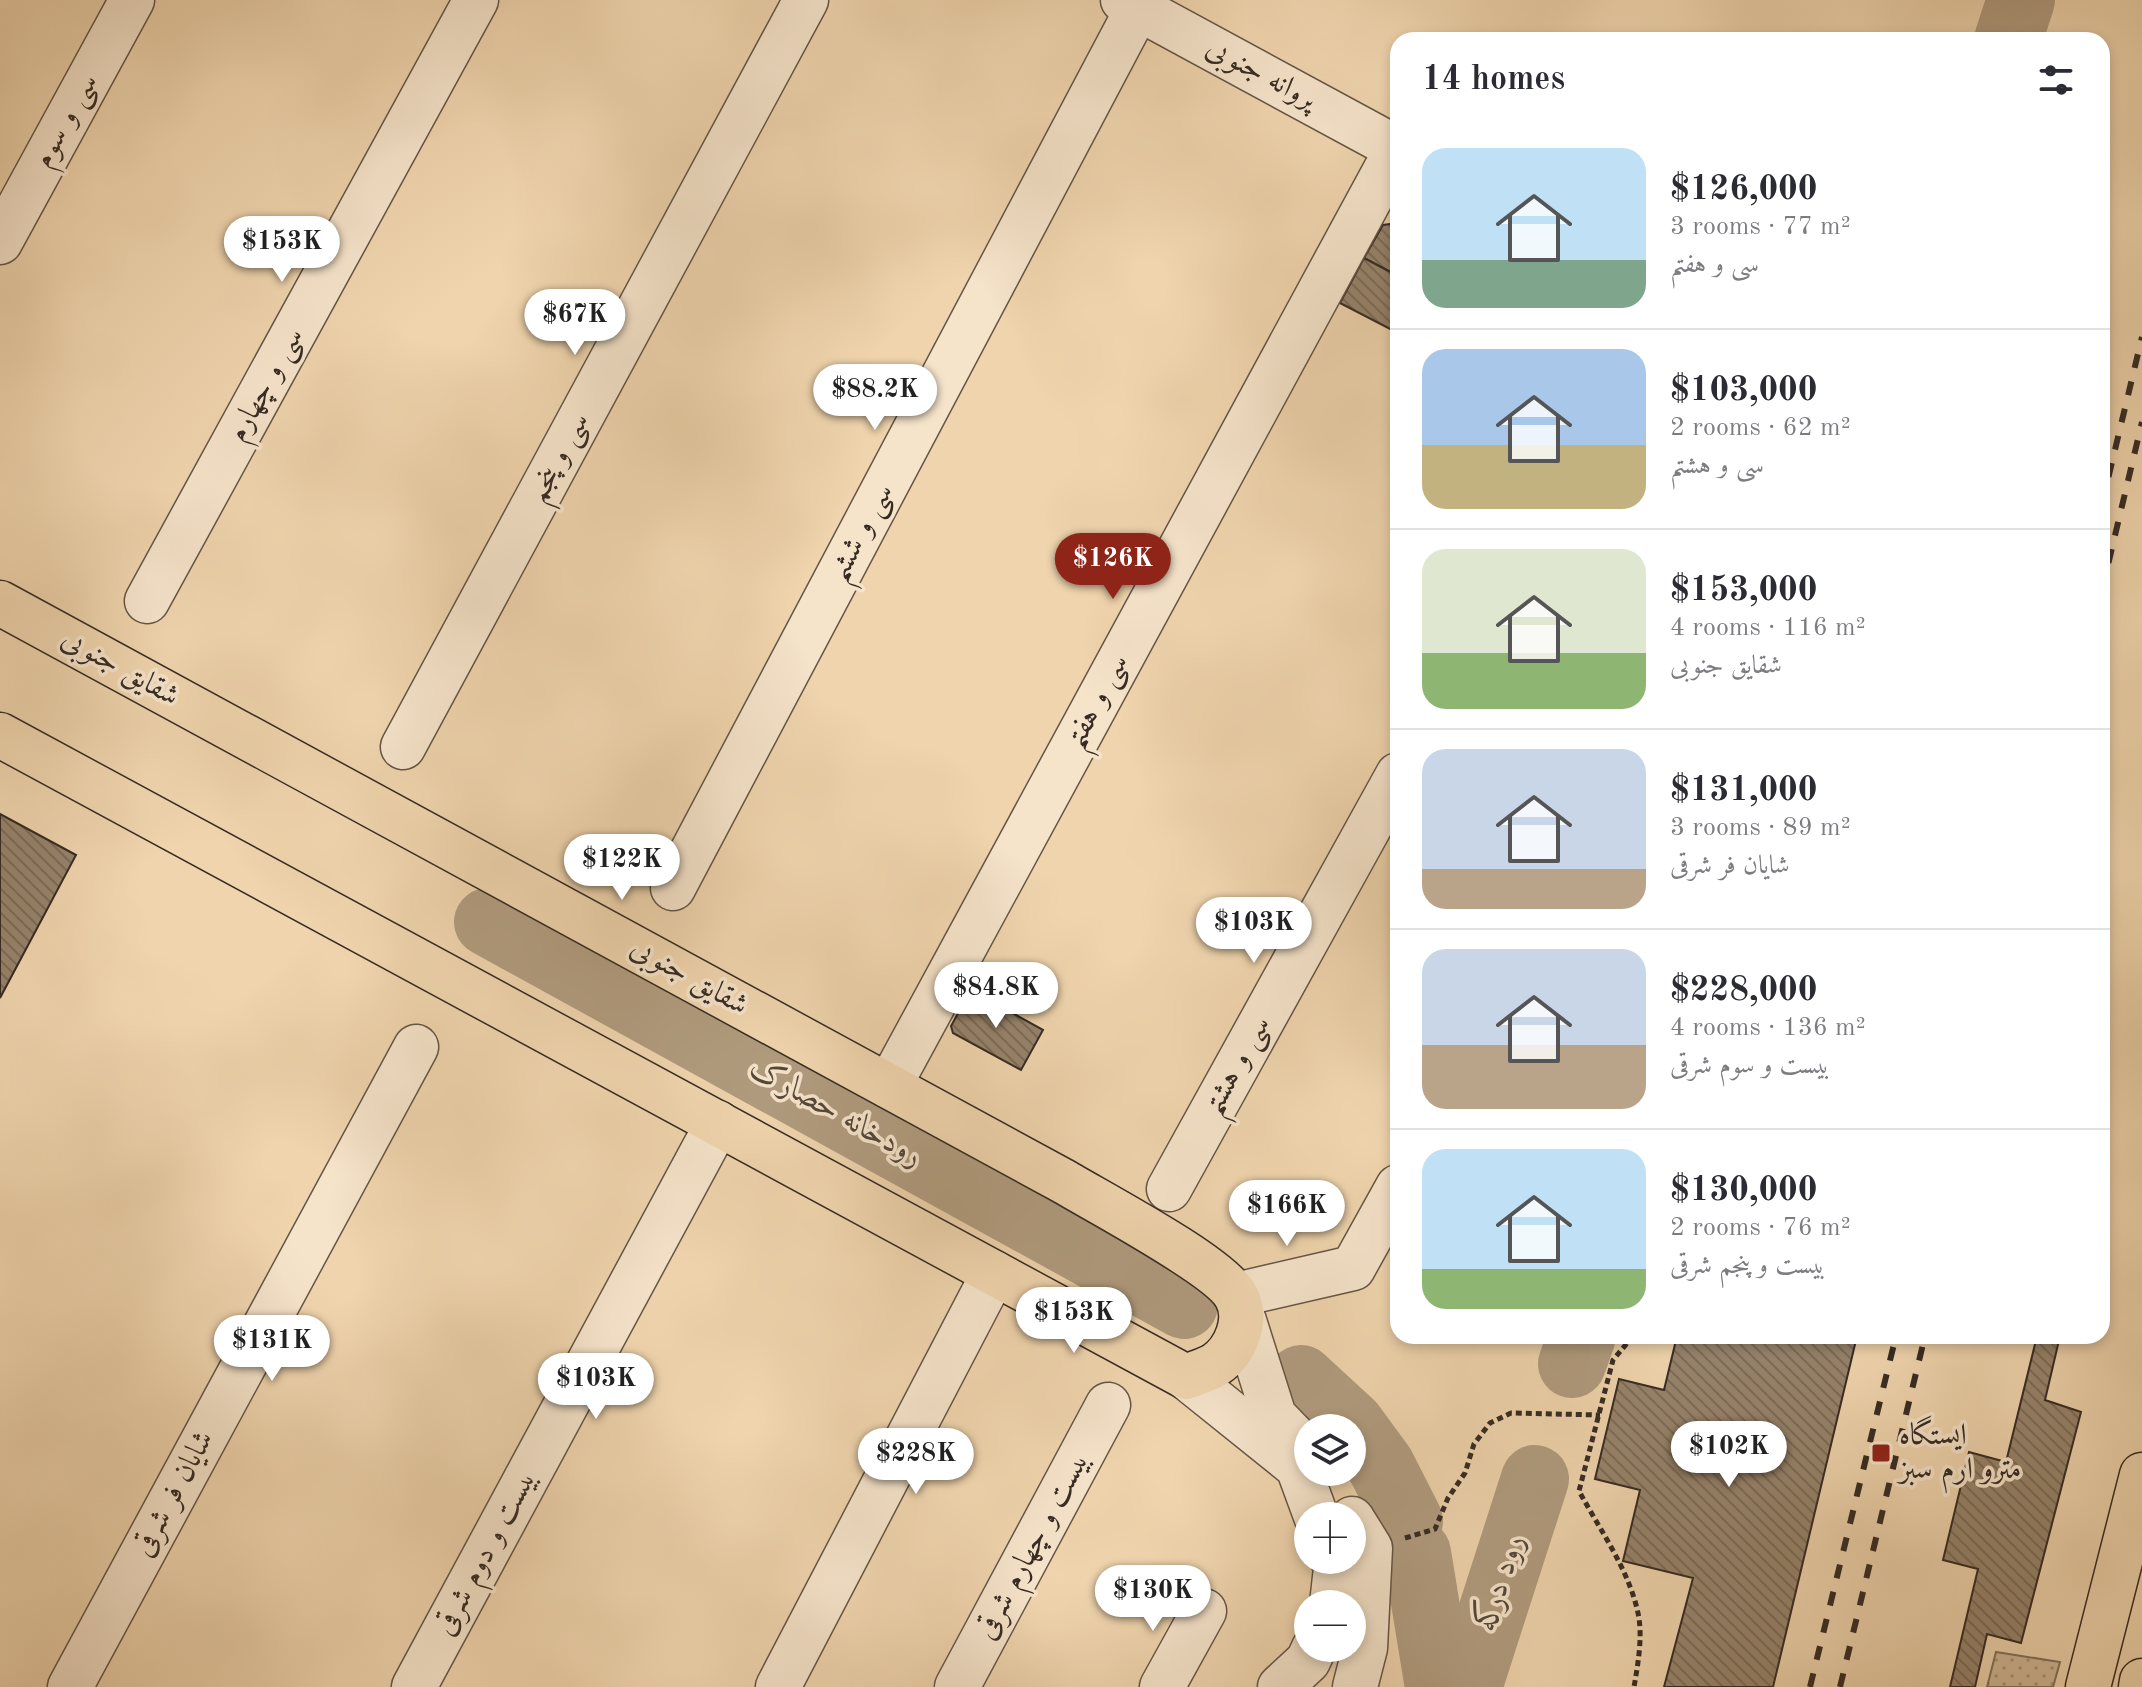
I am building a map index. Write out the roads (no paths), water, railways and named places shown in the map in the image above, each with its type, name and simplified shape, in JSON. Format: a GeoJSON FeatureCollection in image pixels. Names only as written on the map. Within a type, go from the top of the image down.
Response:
{"type":"FeatureCollection","features":[{"type":"Feature","properties":{"kind":"main road","name":"شقایق جنوبی"},"geometry":{"type":"LineString","coordinates":[[0,603],[1063,1181],[1228,1293]]}},
{"type":"Feature","properties":{"kind":"main road"},"geometry":{"type":"LineString","coordinates":[[0,735],[1186,1377],[1216,1365],[1237,1341],[1228,1293]]}},
{"type":"Feature","properties":{"kind":"main road"},"geometry":{"type":"LineString","coordinates":[[2088,1687],[2142,1475]]}},
{"type":"Feature","properties":{"kind":"main road"},"geometry":{"type":"LineString","coordinates":[[2141,1687],[2142,1681]]}},
{"type":"Feature","properties":{"kind":"street","name":"سی و سوم"},"geometry":{"type":"LineString","coordinates":[[0,242],[132,0]]}},
{"type":"Feature","properties":{"kind":"street","name":"سی و چهارم"},"geometry":{"type":"LineString","coordinates":[[147,601],[476,0]]}},
{"type":"Feature","properties":{"kind":"street","name":"سی و پنجم"},"geometry":{"type":"LineString","coordinates":[[403,747],[806,0]]}},
{"type":"Feature","properties":{"kind":"street","name":"پروانه جنوبی"},"geometry":{"type":"LineString","coordinates":[[1131,4],[1390,145]]}},
{"type":"Feature","properties":{"kind":"street","name":"سی و ششم"},"geometry":{"type":"LineString","coordinates":[[673,888],[1131,4]]}},
{"type":"Feature","properties":{"kind":"street","name":"سی و هفتم"},"geometry":{"type":"LineString","coordinates":[[889,1086],[1390,164]]}},
{"type":"Feature","properties":{"kind":"street","name":"سی و هشتم"},"geometry":{"type":"LineString","coordinates":[[1169,1189],[1390,789]]}},
{"type":"Feature","properties":{"kind":"street","name":"شایان فر شرقی"},"geometry":{"type":"LineString","coordinates":[[70,1687],[416,1047]]}},
{"type":"Feature","properties":{"kind":"street","name":"بیست و دوم شرقی"},"geometry":{"type":"LineString","coordinates":[[414,1687],[718,1123]]}},
{"type":"Feature","properties":{"kind":"street"},"geometry":{"type":"LineString","coordinates":[[1294,1436],[1274,1416],[1228,1293],[1353,1268],[1390,1201]]}},
{"type":"Feature","properties":{"kind":"street"},"geometry":{"type":"LineString","coordinates":[[778,1687],[994,1273]]}},
{"type":"Feature","properties":{"kind":"street"},"geometry":{"type":"LineString","coordinates":[[1186,1377],[1298,1467],[1311,1502]]}},
{"type":"Feature","properties":{"kind":"street","name":"بیست و چهارم شرقی"},"geometry":{"type":"LineString","coordinates":[[957,1687],[1108,1405]]}},
{"type":"Feature","properties":{"kind":"street"},"geometry":{"type":"LineString","coordinates":[[1355,1687],[1365,1648],[1370,1548],[1366,1541]]}},
{"type":"Feature","properties":{"kind":"street"},"geometry":{"type":"LineString","coordinates":[[1162,1687],[1204,1611]]}},
{"type":"Feature","properties":{"kind":"street"},"geometry":{"type":"LineString","coordinates":[[1280,1687],[1307,1662]]}},
{"type":"Feature","properties":{"kind":"waterway","name":"رود درکه"},"geometry":{"type":"LineString","coordinates":[[2011,32],[2021,0]]}},
{"type":"Feature","properties":{"kind":"waterway","name":"رودخانه حصارک"},"geometry":{"type":"LineString","coordinates":[[488,922],[1184,1305]]}},
{"type":"Feature","properties":{"kind":"waterway","name":"رود درکه"},"geometry":{"type":"LineString","coordinates":[[1572,1364],[1579,1344]]}},
{"type":"Feature","properties":{"kind":"waterway","name":"رودخانه حصارک"},"geometry":{"type":"LineString","coordinates":[[1301,1379],[1351,1425],[1381,1466],[1409,1521]]}},
{"type":"Feature","properties":{"kind":"waterway","name":"رود درکه"},"geometry":{"type":"LineString","coordinates":[[1468,1687],[1535,1479]]}},
{"type":"Feature","properties":{"kind":"waterway","name":"رودخانه حصارک"},"geometry":{"type":"LineString","coordinates":[[1417,1553],[1439,1687]]}},
{"type":"Feature","properties":{"kind":"railway"},"geometry":{"type":"LineString","coordinates":[[2110,471],[2142,337]]}},
{"type":"Feature","properties":{"kind":"railway"},"geometry":{"type":"LineString","coordinates":[[2110,556],[2142,422]]}},
{"type":"Feature","properties":{"kind":"railway"},"geometry":{"type":"LineString","coordinates":[[1810,1687],[1894,1344]]}},
{"type":"Feature","properties":{"kind":"railway"},"geometry":{"type":"LineString","coordinates":[[1840,1687],[1923,1344]]}},
{"type":"Feature","properties":{"kind":"place","name":"ایستگاه مترو ارم سبز"},"geometry":{"type":"Point","coordinates":[1881,1453]}}]}
